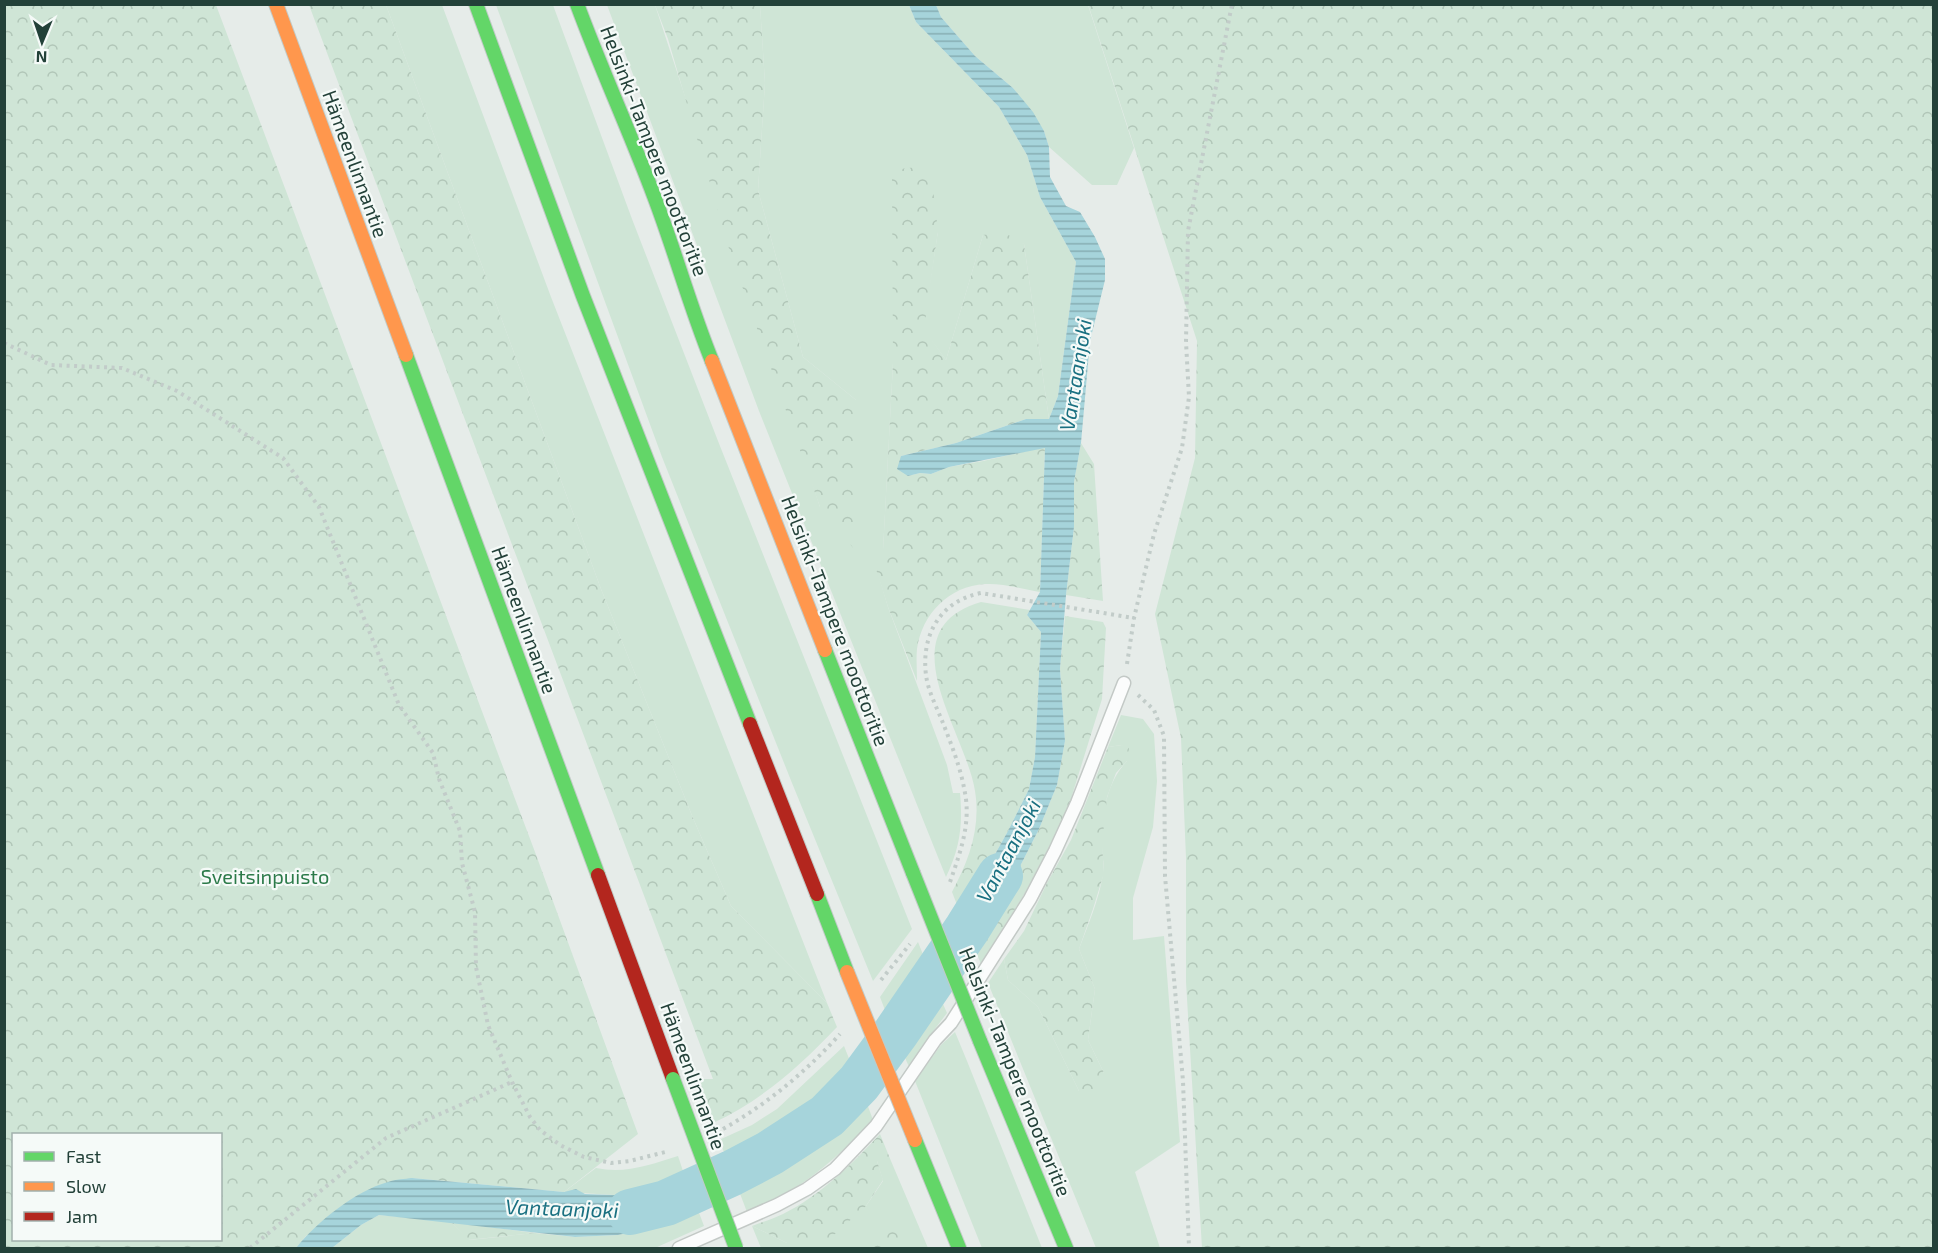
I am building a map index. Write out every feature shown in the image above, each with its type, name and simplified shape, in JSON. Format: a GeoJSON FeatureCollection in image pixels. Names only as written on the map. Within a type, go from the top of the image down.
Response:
{"type":"FeatureCollection","features":[{"type":"Feature","properties":{"kind":"main road","name":"Hämeenlinnantie"},"geometry":{"type":"LineString","coordinates":[[276,4],[736,1248]]}},
{"type":"Feature","properties":{"kind":"main road"},"geometry":{"type":"LineString","coordinates":[[476,4],[584,296],[847,972],[959,1248]]}},
{"type":"Feature","properties":{"kind":"main road","name":"Helsinki-Tampere moottoritie"},"geometry":{"type":"LineString","coordinates":[[577,4],[679,262],[691,308],[913,873],[1066,1248]]}},
{"type":"Feature","properties":{"kind":"lane"},"geometry":{"type":"LineString","coordinates":[[679,1248],[777,1205],[807,1189],[835,1169],[876,1126],[935,1041],[951,1023],[1030,899],[1077,802],[1124,682]]}},
{"type":"Feature","properties":{"kind":"path"},"geometry":{"type":"LineString","coordinates":[[1189,1248],[1183,1081],[1165,876],[1164,736],[1154,710],[1124,682],[1134,618],[1154,534],[1182,448],[1189,397],[1186,342],[1188,231],[1232,4]]}},
{"type":"Feature","properties":{"kind":"path"},"geometry":{"type":"LineString","coordinates":[[981,593],[1134,618]]}},
{"type":"Feature","properties":{"kind":"path"},"geometry":{"type":"LineString","coordinates":[[250,1248],[387,1138],[512,1082]]}},
{"type":"Feature","properties":{"kind":"green space"},"geometry":{"type":"Polygon","coordinates":[[[1088,4],[1933,5],[1933,1248],[1202,1248],[1186,982],[1186,858],[1181,738],[1155,614],[1195,458],[1197,341],[1088,4]]]}},
{"type":"Feature","properties":{"kind":"green space","name":"Sveitsinpuisto"},"geometry":{"type":"Polygon","coordinates":[[[5,5],[216,5],[535,852],[638,1134],[564,1192],[412,1178],[306,1236],[296,1248],[5,1248],[5,5]]]}},
{"type":"Feature","properties":{"kind":"green space"},"geometry":{"type":"Polygon","coordinates":[[[309,5],[386,5],[601,589],[731,906],[827,1003],[837,1027],[809,1055],[764,1093],[713,1123],[696,1079],[713,1079],[309,5]]]}},
{"type":"Feature","properties":{"kind":"green space"},"geometry":{"type":"Polygon","coordinates":[[[386,5],[442,5],[551,297],[827,1003],[731,906],[601,589],[386,5]]]}},
{"type":"Feature","properties":{"kind":"green space"},"geometry":{"type":"Polygon","coordinates":[[[496,5],[553,5],[632,219],[718,441],[912,929],[873,981],[662,457],[496,5]]]}},
{"type":"Feature","properties":{"kind":"green space"},"geometry":{"type":"Polygon","coordinates":[[[607,5],[655,5],[820,507],[856,400],[803,357],[758,190],[765,83],[760,5],[909,5],[916,22],[999,107],[1027,155],[1040,197],[1076,262],[1058,396],[1049,419],[1024,244],[983,235],[946,360],[923,329],[938,231],[893,363],[883,551],[871,550],[888,607],[947,765],[953,793],[960,793],[959,836],[955,856],[946,877],[759,411],[607,5]]]}},
{"type":"Feature","properties":{"kind":"green space"},"geometry":{"type":"Polygon","coordinates":[[[655,5],[760,5],[765,83],[758,190],[803,357],[856,400],[854,549],[820,507],[730,252],[668,39],[655,5]]]}},
{"type":"Feature","properties":{"kind":"green space"},"geometry":{"type":"Polygon","coordinates":[[[936,5],[1088,5],[1134,148],[1117,185],[1092,185],[1049,147],[1044,131],[1013,88],[975,56],[941,17],[936,5]]]}},
{"type":"Feature","properties":{"kind":"green space"},"geometry":{"type":"Polygon","coordinates":[[[917,167],[932,181],[938,231],[924,329],[946,360],[983,235],[1003,232],[1024,244],[1049,419],[1026,419],[956,443],[901,456],[908,476],[920,473],[931,474],[949,467],[1045,447],[1040,592],[1005,585],[985,584],[960,590],[949,596],[931,614],[920,636],[917,653],[917,681],[888,607],[870,550],[883,550],[893,363],[892,170],[917,167]]]}},
{"type":"Feature","properties":{"kind":"green space"},"geometry":{"type":"Polygon","coordinates":[[[1081,443],[1094,464],[1103,601],[1066,595],[1074,527],[1074,482],[1081,443]]]}},
{"type":"Feature","properties":{"kind":"green space"},"geometry":{"type":"Polygon","coordinates":[[[981,602],[1030,610],[1027,615],[1041,632],[1035,757],[1029,789],[961,915],[952,892],[964,868],[975,831],[975,791],[969,767],[939,685],[935,659],[938,635],[953,616],[981,602]]]}},
{"type":"Feature","properties":{"kind":"green space"},"geometry":{"type":"Polygon","coordinates":[[[1065,616],[1103,622],[1106,628],[1102,699],[1069,805],[1060,826],[1025,893],[981,964],[972,942],[1009,888],[1039,829],[1057,785],[1065,741],[1060,669],[1065,616]]]}},
{"type":"Feature","properties":{"kind":"green space"},"geometry":{"type":"Polygon","coordinates":[[[1121,715],[1143,719],[1154,734],[1157,781],[1153,827],[1133,898],[1133,940],[1164,936],[1180,1142],[1135,1172],[1160,1248],[1096,1248],[988,983],[1004,959],[1008,980],[1038,1007],[1079,1091],[1104,1073],[1088,1040],[1095,989],[1079,949],[1096,903],[1103,874],[1102,836],[1106,801],[1114,780],[1127,761],[1122,745],[1108,747],[1121,715]]]}},
{"type":"Feature","properties":{"kind":"green space"},"geometry":{"type":"Polygon","coordinates":[[[1122,745],[1129,748],[1127,761],[1116,773],[1107,797],[1102,844],[1104,873],[1079,949],[1095,989],[1088,1040],[1104,1073],[1103,1092],[1091,1098],[1079,1091],[1038,1007],[1008,980],[1004,959],[1024,931],[1071,840],[1108,747],[1122,745]]]}},
{"type":"Feature","properties":{"kind":"green space"},"geometry":{"type":"Polygon","coordinates":[[[918,942],[926,962],[888,1018],[880,997],[918,942]]]}},
{"type":"Feature","properties":{"kind":"green space"},"geometry":{"type":"Polygon","coordinates":[[[939,995],[947,1013],[928,1038],[910,1069],[902,1051],[915,1027],[939,995]]]}},
{"type":"Feature","properties":{"kind":"green space"},"geometry":{"type":"Polygon","coordinates":[[[955,1032],[1042,1248],[982,1248],[915,1081],[941,1045],[955,1032]]]}},
{"type":"Feature","properties":{"kind":"green space"},"geometry":{"type":"Polygon","coordinates":[[[844,1046],[852,1066],[817,1102],[769,1134],[726,1157],[719,1140],[752,1125],[777,1109],[844,1046]]]}},
{"type":"Feature","properties":{"kind":"green space"},"geometry":{"type":"Polygon","coordinates":[[[866,1101],[873,1120],[823,1168],[797,1186],[747,1212],[739,1191],[785,1166],[834,1132],[866,1101]]]}},
{"type":"Feature","properties":{"kind":"green space"},"geometry":{"type":"Polygon","coordinates":[[[880,1134],[891,1161],[877,1161],[883,1180],[866,1206],[826,1242],[787,1243],[752,1226],[783,1214],[823,1189],[880,1134]]]}},
{"type":"Feature","properties":{"kind":"green space"},"geometry":{"type":"Polygon","coordinates":[[[678,1156],[684,1174],[648,1187],[614,1195],[564,1192],[596,1168],[627,1169],[678,1156]]]}},
{"type":"Feature","properties":{"kind":"green space"},"geometry":{"type":"Polygon","coordinates":[[[877,1161],[891,1161],[928,1248],[761,1248],[752,1226],[787,1243],[866,1206],[883,1181],[877,1161]]]}},
{"type":"Feature","properties":{"kind":"green space"},"geometry":{"type":"Polygon","coordinates":[[[698,1210],[704,1226],[655,1248],[332,1248],[361,1225],[379,1215],[451,1222],[469,1240],[535,1233],[575,1237],[618,1235],[661,1226],[698,1210]]]}},
{"type":"Feature","properties":{"kind":"green space"},"geometry":{"type":"Polygon","coordinates":[[[451,1222],[535,1233],[468,1240],[451,1222]]]}},
{"type":"Feature","properties":{"kind":"green space"},"geometry":{"type":"Polygon","coordinates":[[[897,1226],[904,1248],[867,1248],[897,1226]]]}},
{"type":"Feature","properties":{"kind":"water"},"geometry":{"type":"Polygon","coordinates":[[[909,5],[936,5],[941,17],[975,56],[1013,88],[1033,112],[1044,131],[1049,147],[1050,177],[1066,206],[1080,212],[1105,259],[1105,280],[1090,341],[1081,443],[1074,482],[1074,527],[1060,669],[1065,741],[1057,785],[1039,829],[1009,888],[972,942],[961,915],[1029,789],[1035,757],[1041,632],[1027,615],[1040,592],[1045,448],[949,467],[931,474],[920,473],[908,476],[897,469],[901,456],[956,443],[1026,419],[1049,419],[1058,396],[1076,262],[1040,197],[1027,155],[999,107],[916,22],[909,5]]]}},
{"type":"Feature","properties":{"kind":"water"},"geometry":{"type":"Polygon","coordinates":[[[926,962],[939,995],[915,1027],[902,1051],[888,1018],[926,962]]]}},
{"type":"Feature","properties":{"kind":"water"},"geometry":{"type":"Polygon","coordinates":[[[852,1066],[866,1101],[834,1132],[785,1166],[739,1191],[726,1157],[769,1134],[817,1102],[852,1066]]]}},
{"type":"Feature","properties":{"kind":"water"},"geometry":{"type":"Polygon","coordinates":[[[684,1174],[698,1210],[661,1226],[618,1235],[575,1237],[379,1215],[361,1225],[332,1248],[296,1248],[326,1218],[350,1200],[375,1186],[394,1180],[412,1178],[564,1192],[576,1189],[585,1194],[614,1195],[648,1187],[684,1174]]]}},
{"type":"Feature","properties":{"kind":"waterway","name":"Vantaanjoki"},"geometry":{"type":"LineString","coordinates":[[630,1212],[666,1203],[732,1173],[770,1153],[827,1116],[859,1083],[895,1034],[967,929],[1000,876]]}},
{"type":"Feature","properties":{"kind":"traffic: fast"},"geometry":{"type":"LineString","coordinates":[[476,4],[583,296],[750,724]]}},
{"type":"Feature","properties":{"kind":"traffic: fast"},"geometry":{"type":"LineString","coordinates":[[577,4],[654,196],[712,361]]}},
{"type":"Feature","properties":{"kind":"traffic: fast"},"geometry":{"type":"LineString","coordinates":[[406,355],[598,875]]}},
{"type":"Feature","properties":{"kind":"traffic: fast"},"geometry":{"type":"LineString","coordinates":[[825,650],[913,873]]}},
{"type":"Feature","properties":{"kind":"traffic: fast"},"geometry":{"type":"LineString","coordinates":[[913,873],[980,1041]]}},
{"type":"Feature","properties":{"kind":"traffic: fast"},"geometry":{"type":"LineString","coordinates":[[817,894],[847,972]]}},
{"type":"Feature","properties":{"kind":"traffic: fast"},"geometry":{"type":"LineString","coordinates":[[980,1041],[1066,1248]]}},
{"type":"Feature","properties":{"kind":"traffic: fast"},"geometry":{"type":"LineString","coordinates":[[673,1079],[736,1248]]}},
{"type":"Feature","properties":{"kind":"traffic: fast"},"geometry":{"type":"LineString","coordinates":[[915,1140],[959,1248]]}},
{"type":"Feature","properties":{"kind":"traffic: slow"},"geometry":{"type":"LineString","coordinates":[[276,4],[406,355]]}},
{"type":"Feature","properties":{"kind":"traffic: slow"},"geometry":{"type":"LineString","coordinates":[[712,361],[825,650]]}},
{"type":"Feature","properties":{"kind":"traffic: slow"},"geometry":{"type":"LineString","coordinates":[[847,972],[915,1140]]}},
{"type":"Feature","properties":{"kind":"traffic: jam"},"geometry":{"type":"LineString","coordinates":[[750,724],[817,894]]}},
{"type":"Feature","properties":{"kind":"traffic: jam"},"geometry":{"type":"LineString","coordinates":[[598,875],[673,1079]]}}]}
